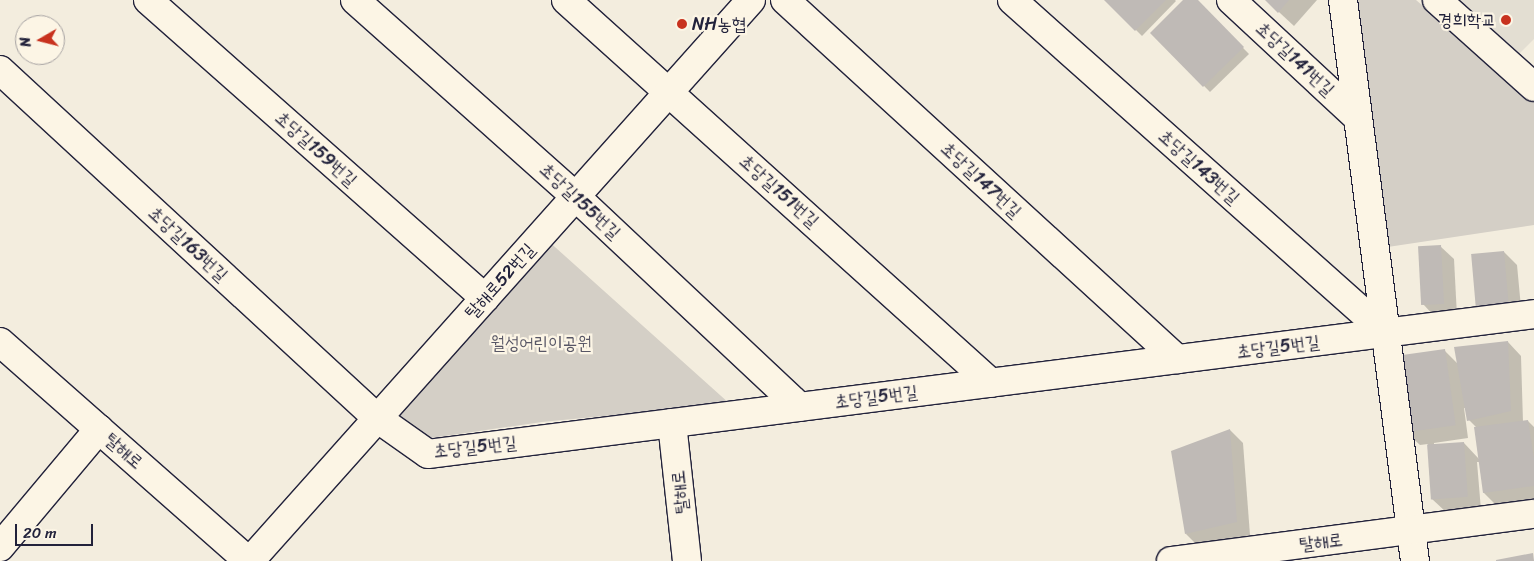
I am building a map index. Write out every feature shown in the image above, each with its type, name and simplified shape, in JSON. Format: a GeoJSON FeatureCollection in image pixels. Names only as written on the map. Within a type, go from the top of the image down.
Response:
{"type":"FeatureCollection","features":[{"type":"Feature","properties":{"kind":"street","name":"초당길159번길"},"geometry":{"type":"LineString","coordinates":[[148,0],[485,298]]}},
{"type":"Feature","properties":{"kind":"street","name":"초당길155번길"},"geometry":{"type":"LineString","coordinates":[[355,0],[576,196],[800,407]]}},
{"type":"Feature","properties":{"kind":"street","name":"초당길151번길"},"geometry":{"type":"LineString","coordinates":[[566,0],[991,383]]}},
{"type":"Feature","properties":{"kind":"street","name":"탈해로52번길"},"geometry":{"type":"LineString","coordinates":[[249,561],[751,0]]}},
{"type":"Feature","properties":{"kind":"street","name":"초당길147번길"},"geometry":{"type":"LineString","coordinates":[[785,0],[1177,359]]}},
{"type":"Feature","properties":{"kind":"street","name":"초당길143번길"},"geometry":{"type":"LineString","coordinates":[[1012,0],[1386,333]]}},
{"type":"Feature","properties":{"kind":"street","name":"초당길141번길"},"geometry":{"type":"LineString","coordinates":[[1231,0],[1358,118]]}},
{"type":"Feature","properties":{"kind":"street"},"geometry":{"type":"LineString","coordinates":[[1343,0],[1415,561]]}},
{"type":"Feature","properties":{"kind":"street"},"geometry":{"type":"LineString","coordinates":[[1436,0],[1534,87]]}},
{"type":"Feature","properties":{"kind":"street","name":"초당길163번길"},"geometry":{"type":"LineString","coordinates":[[0,70],[377,418]]}},
{"type":"Feature","properties":{"kind":"street","name":"초당길5번길"},"geometry":{"type":"LineString","coordinates":[[377,418],[428,454],[1534,314]]}},
{"type":"Feature","properties":{"kind":"street","name":"탈해로"},"geometry":{"type":"LineString","coordinates":[[0,342],[249,561]]}},
{"type":"Feature","properties":{"kind":"street","name":"탈해로"},"geometry":{"type":"LineString","coordinates":[[672,423],[687,561]]}},
{"type":"Feature","properties":{"kind":"street"},"geometry":{"type":"LineString","coordinates":[[0,547],[99,429]]}},
{"type":"Feature","properties":{"kind":"street","name":"탈해로"},"geometry":{"type":"LineString","coordinates":[[1171,561],[1288,553],[1411,530],[1534,514]]}},
{"type":"Feature","properties":{"kind":"shaded area","name":"경희학교"},"geometry":{"type":"Polygon","coordinates":[[[1456,0],[1534,0],[1534,39],[1519,54],[1456,0]]]}},
{"type":"Feature","properties":{"kind":"green space"},"geometry":{"type":"Polygon","coordinates":[[[1353,0],[1416,0],[1534,101],[1534,225],[1381,248],[1353,0]]]}},
{"type":"Feature","properties":{"kind":"green space","name":"월성어린이공원"},"geometry":{"type":"Polygon","coordinates":[[[536,230],[730,404],[542,422],[431,438],[378,400],[536,230]]]}},
{"type":"Feature","properties":{"kind":"building"},"geometry":{"type":"Polygon","coordinates":[[[1104,0],[1166,0],[1135,31],[1104,0]]]}},
{"type":"Feature","properties":{"kind":"building"},"geometry":{"type":"Polygon","coordinates":[[[1183,0],[1198,0],[1244,47],[1203,87],[1150,33],[1183,0]]]}},
{"type":"Feature","properties":{"kind":"building"},"geometry":{"type":"Polygon","coordinates":[[[1265,0],[1289,0],[1278,13],[1265,0]]]}},
{"type":"Feature","properties":{"kind":"building"},"geometry":{"type":"Polygon","coordinates":[[[1441,245],[1444,304],[1421,305],[1418,246],[1441,245]]]}},
{"type":"Feature","properties":{"kind":"building"},"geometry":{"type":"Polygon","coordinates":[[[1504,251],[1509,305],[1476,308],[1471,254],[1504,251]]]}},
{"type":"Feature","properties":{"kind":"building"},"geometry":{"type":"Polygon","coordinates":[[[1508,341],[1511,411],[1467,421],[1454,347],[1508,341]]]}},
{"type":"Feature","properties":{"kind":"building"},"geometry":{"type":"Polygon","coordinates":[[[1445,349],[1456,425],[1404,432],[1394,356],[1445,349]]]}},
{"type":"Feature","properties":{"kind":"building"},"geometry":{"type":"Polygon","coordinates":[[[1528,420],[1534,459],[1534,486],[1483,493],[1474,427],[1528,420]]]}},
{"type":"Feature","properties":{"kind":"building"},"geometry":{"type":"Polygon","coordinates":[[[1230,429],[1237,522],[1185,534],[1171,451],[1230,429]]]}},
{"type":"Feature","properties":{"kind":"building"},"geometry":{"type":"Polygon","coordinates":[[[1464,442],[1468,497],[1431,499],[1427,445],[1464,442]]]}},
{"type":"Feature","properties":{"kind":"building"},"geometry":{"type":"Polygon","coordinates":[[[1533,553],[1534,561],[1496,561],[1496,560],[1533,553]]]}},
{"type":"Feature","properties":{"kind":"place","name":"경희학교"},"geometry":{"type":"Point","coordinates":[1506,20]}},
{"type":"Feature","properties":{"kind":"place","name":"NH농협"},"geometry":{"type":"Point","coordinates":[682,24]}}]}
